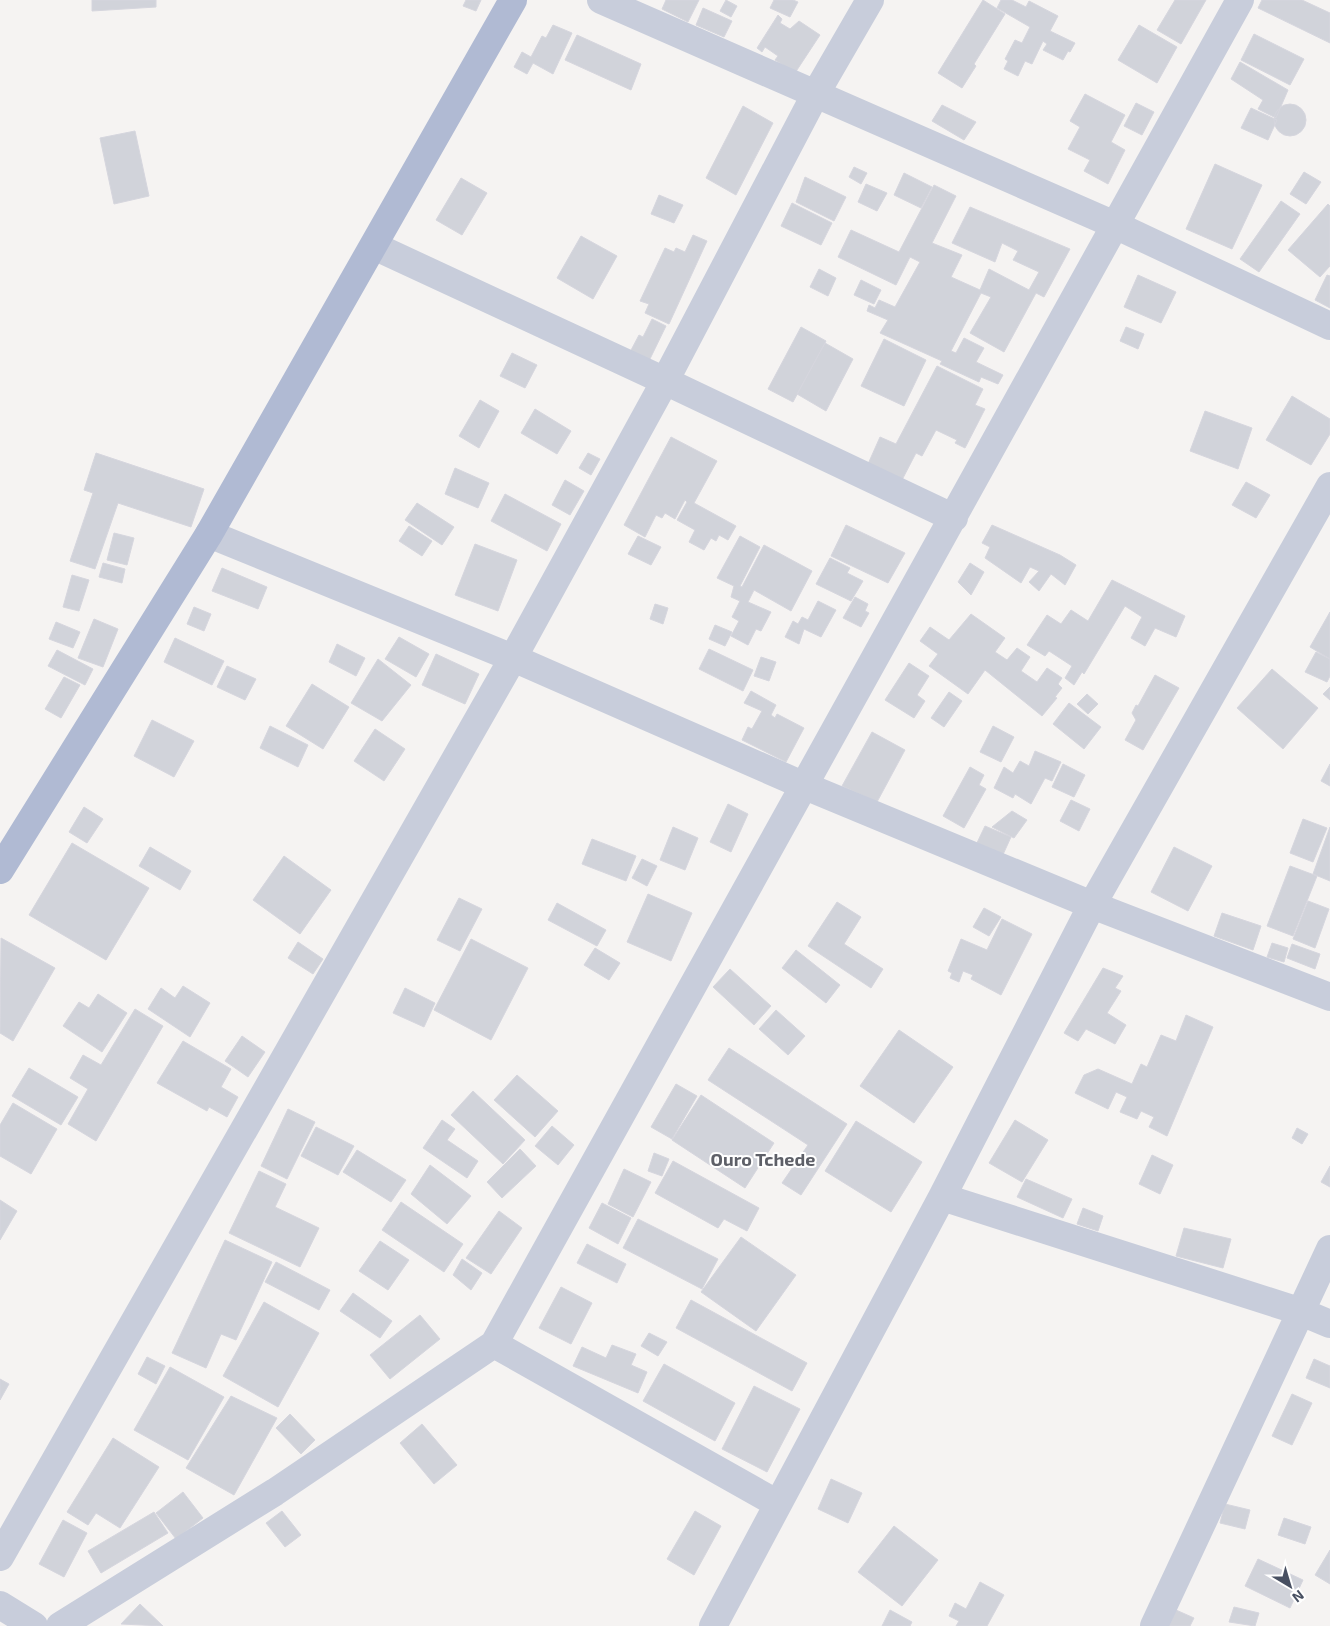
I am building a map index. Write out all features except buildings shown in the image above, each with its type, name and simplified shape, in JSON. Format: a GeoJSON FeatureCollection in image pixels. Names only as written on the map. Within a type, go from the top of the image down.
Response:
{"type":"FeatureCollection","features":[{"type":"Feature","properties":{"kind":"main road"},"geometry":{"type":"LineString","coordinates":[[0,870],[209,534],[513,0]]}},
{"type":"Feature","properties":{"kind":"street"},"geometry":{"type":"LineString","coordinates":[[601,0],[1115,225],[1330,326]]}},
{"type":"Feature","properties":{"kind":"street"},"geometry":{"type":"LineString","coordinates":[[0,1557],[513,658],[666,381],[815,95],[870,0]]}},
{"type":"Feature","properties":{"kind":"street"},"geometry":{"type":"LineString","coordinates":[[60,1626],[275,1492],[494,1344],[1240,0]]}},
{"type":"Feature","properties":{"kind":"street"},"geometry":{"type":"LineString","coordinates":[[374,246],[666,381],[954,518]]}},
{"type":"Feature","properties":{"kind":"street"},"geometry":{"type":"LineString","coordinates":[[714,1626],[942,1197],[1092,905],[1330,486]]}},
{"type":"Feature","properties":{"kind":"street"},"geometry":{"type":"LineString","coordinates":[[209,534],[513,658],[805,786],[1092,905],[1330,998]]}},
{"type":"Feature","properties":{"kind":"street"},"geometry":{"type":"LineString","coordinates":[[942,1197],[1299,1311],[1330,1324]]}},
{"type":"Feature","properties":{"kind":"street"},"geometry":{"type":"LineString","coordinates":[[1154,1626],[1299,1311],[1330,1249]]}},
{"type":"Feature","properties":{"kind":"street"},"geometry":{"type":"LineString","coordinates":[[494,1344],[778,1504]]}},
{"type":"Feature","properties":{"kind":"street"},"geometry":{"type":"LineString","coordinates":[[0,1605],[34,1626]]}},
{"type":"Feature","properties":{"kind":"district","name":"Ouro Tchede"},"geometry":{"type":"Point","coordinates":[763,1160]}}]}
